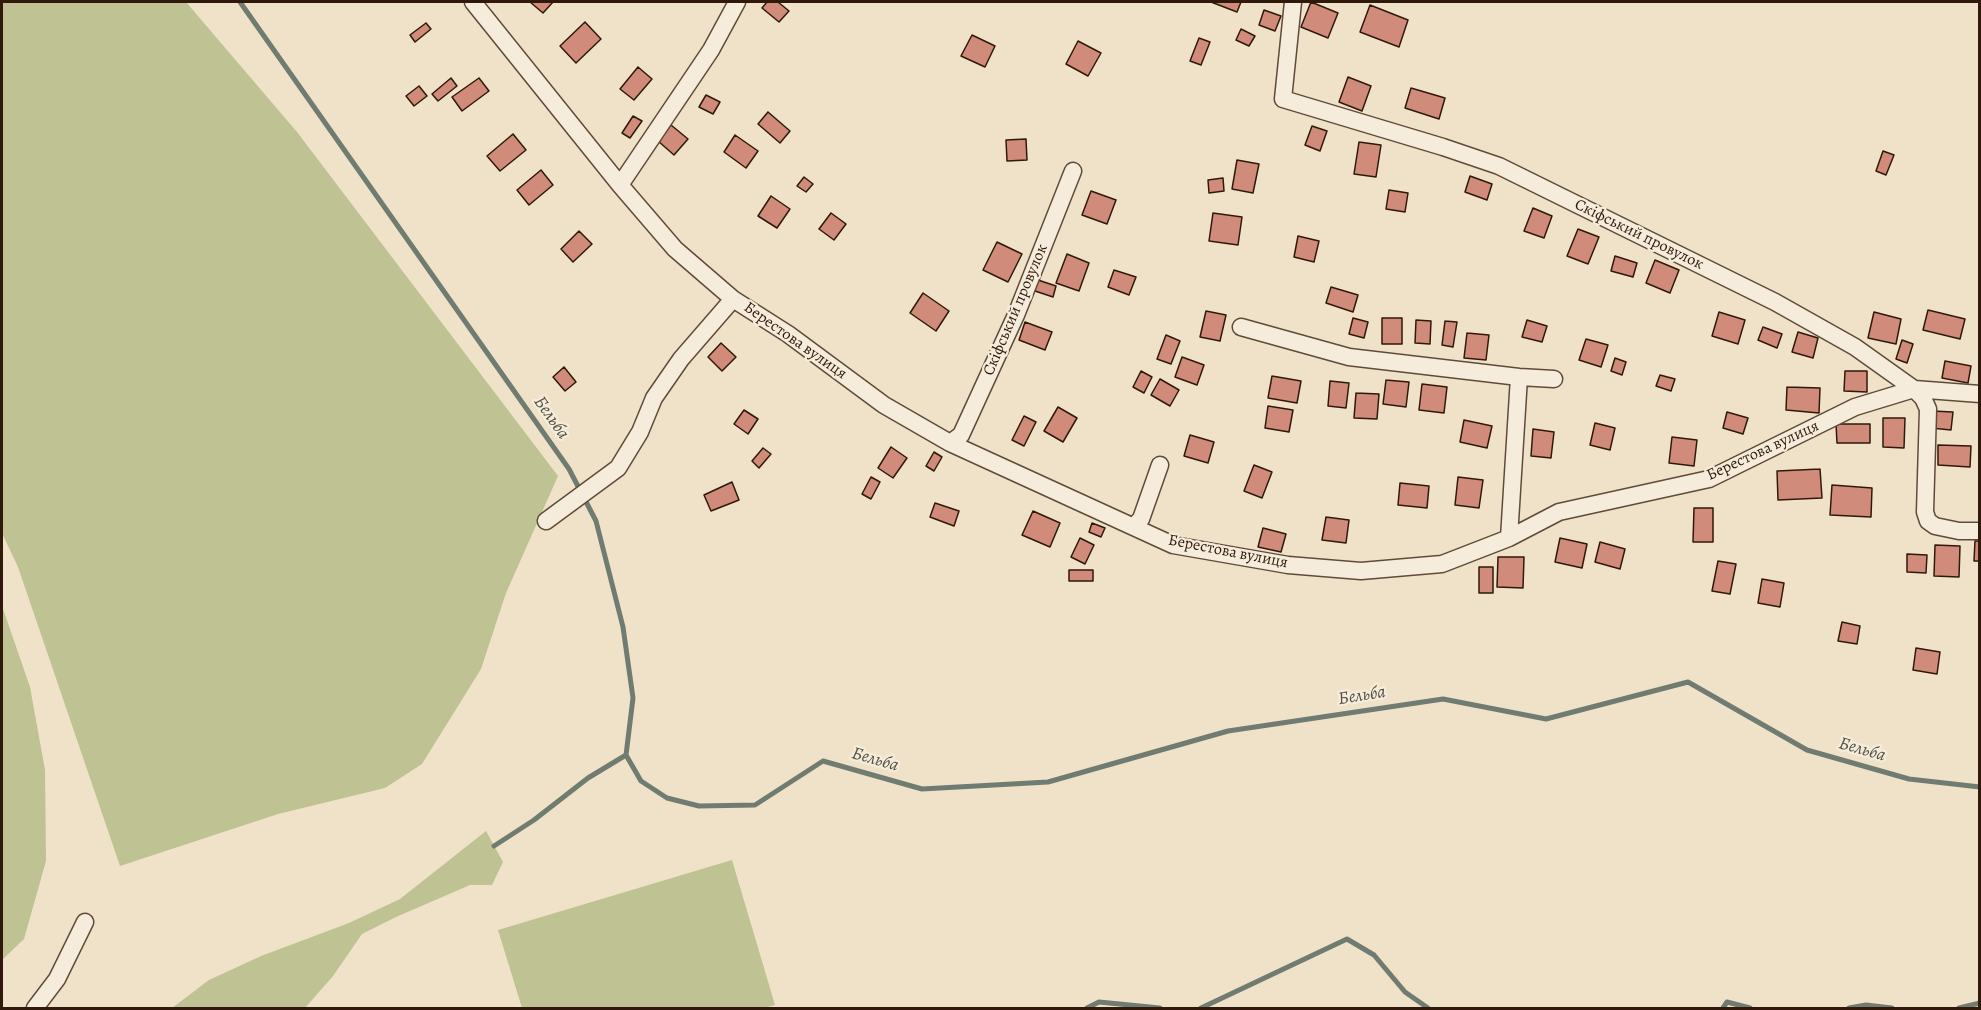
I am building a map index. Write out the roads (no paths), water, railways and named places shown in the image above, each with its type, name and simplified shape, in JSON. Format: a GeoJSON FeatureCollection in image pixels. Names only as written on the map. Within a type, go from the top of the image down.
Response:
{"type":"FeatureCollection","features":[{"type":"Feature","properties":{"kind":"street","name":"Берестова вулиця"},"geometry":{"type":"LineString","coordinates":[[473,2],[620,185],[675,249],[733,298],[788,334],[884,405],[950,444],[1173,545],[1288,565],[1361,571],[1442,564],[1509,538],[1559,512],[1709,479],[1855,407],[1914,390]]}},
{"type":"Feature","properties":{"kind":"street"},"geometry":{"type":"LineString","coordinates":[[620,185],[711,50],[737,2]]}},
{"type":"Feature","properties":{"kind":"street","name":"Скіфський провулок"},"geometry":{"type":"LineString","coordinates":[[1293,2],[1283,99],[1499,166],[1775,302],[1855,347],[1914,390]]}},
{"type":"Feature","properties":{"kind":"street","name":"Скіфський провулок"},"geometry":{"type":"LineString","coordinates":[[950,444],[961,435],[1016,315],[1073,171]]}},
{"type":"Feature","properties":{"kind":"street"},"geometry":{"type":"LineString","coordinates":[[546,521],[618,468],[640,432],[654,398],[681,359],[733,298]]}},
{"type":"Feature","properties":{"kind":"street"},"geometry":{"type":"LineString","coordinates":[[1241,327],[1348,357],[1554,379]]}},
{"type":"Feature","properties":{"kind":"street"},"geometry":{"type":"LineString","coordinates":[[1509,538],[1519,377]]}},
{"type":"Feature","properties":{"kind":"street"},"geometry":{"type":"LineString","coordinates":[[1914,390],[1980,394]]}},
{"type":"Feature","properties":{"kind":"street"},"geometry":{"type":"LineString","coordinates":[[1914,390],[1923,398],[1928,409],[1925,512],[1928,521],[1959,531],[1980,531]]}},
{"type":"Feature","properties":{"kind":"street"},"geometry":{"type":"LineString","coordinates":[[1134,526],[1141,519],[1160,465]]}},
{"type":"Feature","properties":{"kind":"street"},"geometry":{"type":"LineString","coordinates":[[35,1008],[57,979],[85,922]]}},
{"type":"Feature","properties":{"kind":"waterway","name":"Бельба"},"geometry":{"type":"LineString","coordinates":[[240,2],[569,469],[596,521],[623,627],[633,698],[626,755],[641,781],[667,798],[699,806],[755,805],[823,761],[922,789],[1048,782],[1228,731],[1443,699],[1546,719],[1688,682],[1807,750],[1909,779],[1980,787]]}},
{"type":"Feature","properties":{"kind":"waterway"},"geometry":{"type":"LineString","coordinates":[[494,846],[534,820],[588,778],[626,755]]}},
{"type":"Feature","properties":{"kind":"waterway"},"geometry":{"type":"LineString","coordinates":[[1201,1008],[1347,939],[1374,955],[1405,992],[1428,1008]]}},
{"type":"Feature","properties":{"kind":"waterway"},"geometry":{"type":"LineString","coordinates":[[1087,1008],[1099,1002],[1160,1008]]}},
{"type":"Feature","properties":{"kind":"waterway"},"geometry":{"type":"LineString","coordinates":[[1723,1008],[1727,1002],[1750,1008]]}},
{"type":"Feature","properties":{"kind":"waterway"},"geometry":{"type":"LineString","coordinates":[[1959,1008],[1980,1003]]}},
{"type":"Feature","properties":{"kind":"waterway"},"geometry":{"type":"LineString","coordinates":[[1849,1008],[1866,1005],[1892,1008]]}}]}
